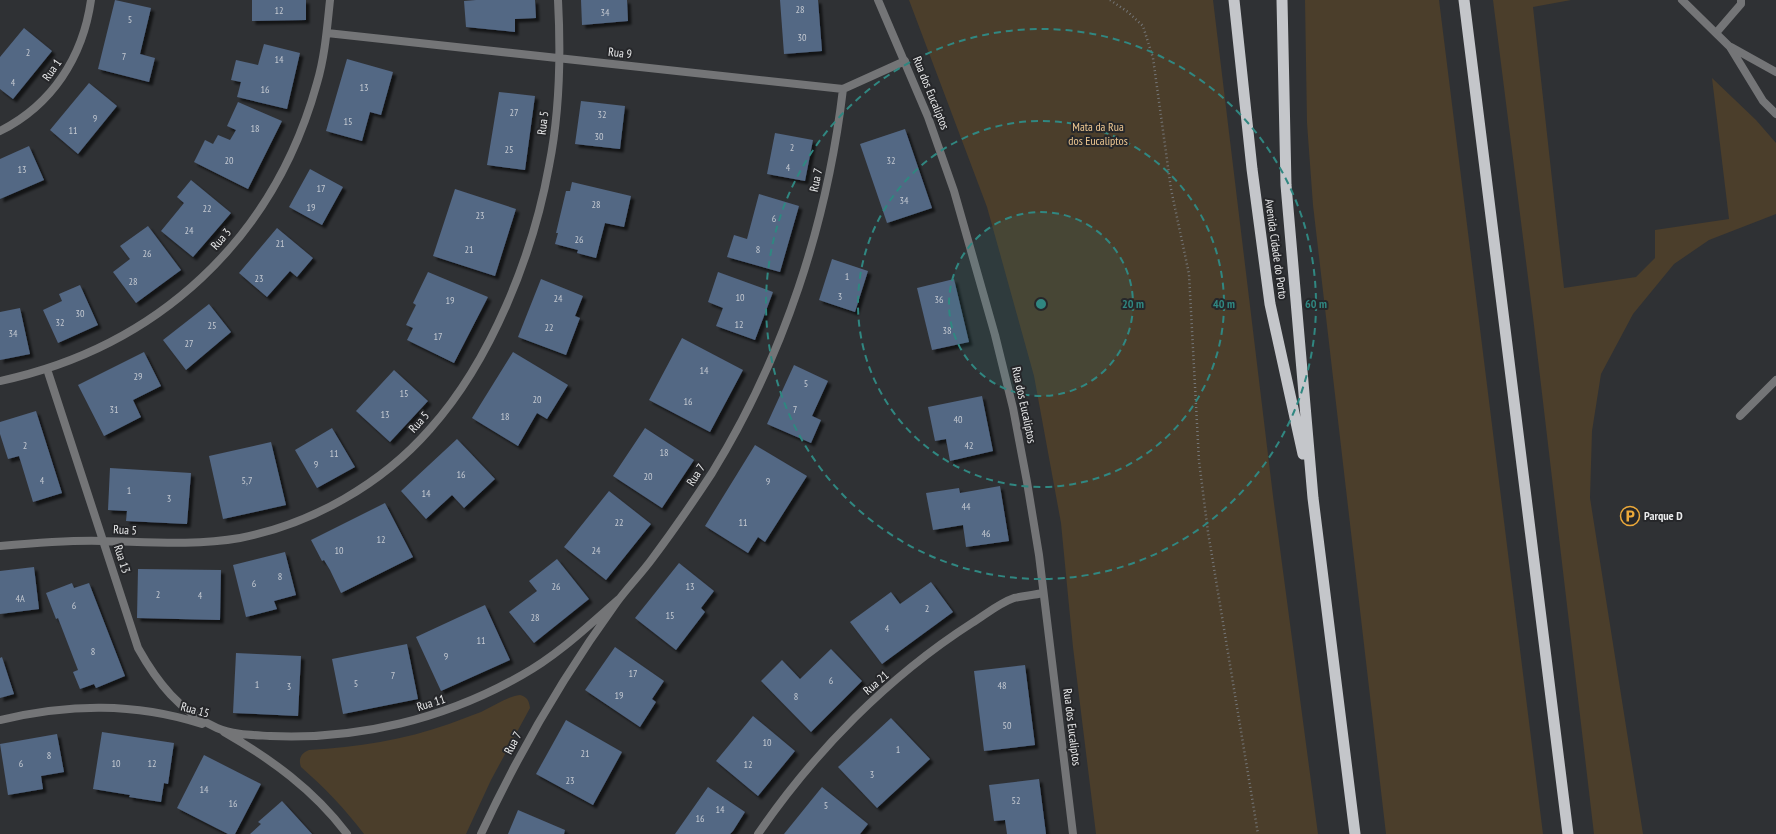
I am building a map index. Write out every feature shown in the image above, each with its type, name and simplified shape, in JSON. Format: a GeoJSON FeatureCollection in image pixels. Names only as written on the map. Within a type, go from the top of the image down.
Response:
{"type":"FeatureCollection","features":[{"type":"Feature","properties":{"kind":"highway","name":"Avenida Cidade do Porto"},"geometry":{"type":"LineString","coordinates":[[1234,0],[1252,169],[1270,304],[1312,498]]}},
{"type":"Feature","properties":{"kind":"highway"},"geometry":{"type":"LineString","coordinates":[[1282,0],[1286,185],[1312,498],[1354,834]]}},
{"type":"Feature","properties":{"kind":"highway"},"geometry":{"type":"LineString","coordinates":[[1464,0],[1568,834]]}},
{"type":"Feature","properties":{"kind":"street","name":"Rua 1"},"geometry":{"type":"LineString","coordinates":[[0,131],[11,126],[34,109],[53,89],[65,73],[81,43],[89,18],[91,0]]}},
{"type":"Feature","properties":{"kind":"street","name":"Rua 3"},"geometry":{"type":"LineString","coordinates":[[0,381],[68,362],[106,345],[142,324],[177,300],[208,272],[237,241],[264,205],[286,166],[304,125],[318,82],[327,33],[330,0]]}},
{"type":"Feature","properties":{"kind":"street","name":"Rua 5"},"geometry":{"type":"LineString","coordinates":[[0,546],[73,541],[170,544],[206,543],[242,537],[276,528],[309,516],[343,499],[374,480],[403,456],[430,430],[453,401],[479,359],[496,327],[528,248],[540,208],[549,166],[557,110],[560,58],[558,0]]}},
{"type":"Feature","properties":{"kind":"street","name":"Rua dos Eucaliptos"},"geometry":{"type":"LineString","coordinates":[[878,0],[935,135],[954,191],[994,328],[1027,482],[1043,593],[1073,834]]}},
{"type":"Feature","properties":{"kind":"street"},"geometry":{"type":"LineString","coordinates":[[1682,0],[1730,47],[1763,101],[1776,114]]}},
{"type":"Feature","properties":{"kind":"street"},"geometry":{"type":"LineString","coordinates":[[1716,33],[1742,4],[1741,0]]}},
{"type":"Feature","properties":{"kind":"street","name":"Rua 9"},"geometry":{"type":"LineString","coordinates":[[327,33],[843,89]]}},
{"type":"Feature","properties":{"kind":"street"},"geometry":{"type":"LineString","coordinates":[[1730,47],[1776,72]]}},
{"type":"Feature","properties":{"kind":"street"},"geometry":{"type":"LineString","coordinates":[[843,89],[905,61]]}},
{"type":"Feature","properties":{"kind":"street","name":"Rua 7"},"geometry":{"type":"LineString","coordinates":[[481,834],[500,792],[529,737],[576,660],[619,599],[651,560],[683,517],[712,473],[750,405],[772,358],[792,308],[809,258],[822,207],[838,131],[843,89]]}},
{"type":"Feature","properties":{"kind":"street","name":"Rua 13"},"geometry":{"type":"LineString","coordinates":[[47,369],[138,648],[152,673],[163,687],[189,712],[217,729]]}},
{"type":"Feature","properties":{"kind":"street"},"geometry":{"type":"LineString","coordinates":[[1740,416],[1776,380]]}},
{"type":"Feature","properties":{"kind":"street","name":"Rua 21"},"geometry":{"type":"LineString","coordinates":[[758,834],[802,775],[838,735],[876,698],[959,632],[1004,603],[1013,598],[1043,593]]}},
{"type":"Feature","properties":{"kind":"street","name":"Rua 11"},"geometry":{"type":"LineString","coordinates":[[217,729],[244,734],[283,736],[343,734],[379,729],[414,721],[451,709],[486,694],[523,674],[558,652],[619,599]]}},
{"type":"Feature","properties":{"kind":"street","name":"Rua 15"},"geometry":{"type":"LineString","coordinates":[[0,720],[34,712],[73,707],[112,707],[152,711],[190,720],[217,729],[259,752],[292,777],[317,799],[347,834]]}},
{"type":"Feature","properties":{"kind":"path"},"geometry":{"type":"LineString","coordinates":[[1110,0],[1128,12],[1143,26],[1153,58],[1171,189],[1189,274],[1198,461],[1258,834]]}},
{"type":"Feature","properties":{"kind":"green space","name":"Mata da Rua dos Eucaliptos"},"geometry":{"type":"Polygon","coordinates":[[[909,0],[1213,0],[1273,496],[1318,834],[1096,834],[1073,647],[1061,523],[1034,376],[987,207],[909,0]]]}},
{"type":"Feature","properties":{"kind":"green space"},"geometry":{"type":"Polygon","coordinates":[[[1305,0],[1439,0],[1543,834],[1386,834],[1313,205],[1307,123],[1305,0]]]}},
{"type":"Feature","properties":{"kind":"green space"},"geometry":{"type":"Polygon","coordinates":[[[1493,0],[1571,0],[1533,7],[1564,288],[1636,277],[1655,258],[1655,230],[1729,219],[1712,78],[1756,120],[1776,143],[1776,214],[1709,240],[1674,264],[1633,314],[1601,374],[1592,431],[1590,498],[1643,834],[1594,834],[1533,317],[1493,0]]]}},
{"type":"Feature","properties":{"kind":"green space"},"geometry":{"type":"Polygon","coordinates":[[[520,695],[527,699],[530,708],[491,780],[466,834],[364,834],[350,816],[301,767],[301,757],[309,750],[363,745],[432,730],[481,712],[505,700],[520,695]]]}},
{"type":"Feature","properties":{"kind":"building"},"geometry":{"type":"Polygon","coordinates":[[[115,0],[151,8],[140,54],[155,58],[149,82],[98,69],[115,0]]]}},
{"type":"Feature","properties":{"kind":"building"},"geometry":{"type":"Polygon","coordinates":[[[252,0],[306,0],[306,20],[252,21],[252,0]]]}},
{"type":"Feature","properties":{"kind":"building"},"geometry":{"type":"Polygon","coordinates":[[[535,0],[536,18],[515,19],[515,32],[466,27],[464,1],[535,0]]]}},
{"type":"Feature","properties":{"kind":"building"},"geometry":{"type":"Polygon","coordinates":[[[581,0],[627,0],[628,21],[582,25],[581,0]]]}},
{"type":"Feature","properties":{"kind":"building"},"geometry":{"type":"Polygon","coordinates":[[[780,0],[818,0],[822,51],[784,54],[780,0]]]}},
{"type":"Feature","properties":{"kind":"building"},"geometry":{"type":"Polygon","coordinates":[[[24,28],[52,51],[13,99],[0,89],[0,57],[24,28]]]}},
{"type":"Feature","properties":{"kind":"building"},"geometry":{"type":"Polygon","coordinates":[[[264,44],[300,53],[287,109],[237,97],[241,82],[231,80],[236,60],[258,65],[264,44]]]}},
{"type":"Feature","properties":{"kind":"building"},"geometry":{"type":"Polygon","coordinates":[[[347,59],[393,72],[381,115],[370,112],[362,141],[326,131],[347,59]]]}},
{"type":"Feature","properties":{"kind":"building"},"geometry":{"type":"Polygon","coordinates":[[[89,83],[117,106],[78,154],[50,130],[89,83]]]}},
{"type":"Feature","properties":{"kind":"building"},"geometry":{"type":"Polygon","coordinates":[[[499,92],[535,96],[525,170],[487,165],[499,92]]]}},
{"type":"Feature","properties":{"kind":"building"},"geometry":{"type":"Polygon","coordinates":[[[581,101],[625,106],[620,149],[575,144],[581,101]]]}},
{"type":"Feature","properties":{"kind":"building"},"geometry":{"type":"Polygon","coordinates":[[[238,102],[282,121],[248,189],[194,162],[205,140],[213,144],[218,135],[230,140],[236,130],[227,126],[238,102]]]}},
{"type":"Feature","properties":{"kind":"building"},"geometry":{"type":"Polygon","coordinates":[[[905,129],[932,208],[887,223],[860,144],[905,129]]]}},
{"type":"Feature","properties":{"kind":"building"},"geometry":{"type":"Polygon","coordinates":[[[775,133],[813,140],[805,181],[767,174],[775,133]]]}},
{"type":"Feature","properties":{"kind":"building"},"geometry":{"type":"Polygon","coordinates":[[[29,146],[44,180],[0,199],[0,159],[29,146]]]}},
{"type":"Feature","properties":{"kind":"building"},"geometry":{"type":"Polygon","coordinates":[[[310,169],[343,187],[322,225],[289,207],[310,169]]]}},
{"type":"Feature","properties":{"kind":"building"},"geometry":{"type":"Polygon","coordinates":[[[191,180],[231,213],[193,257],[161,231],[184,203],[177,197],[191,180]]]}},
{"type":"Feature","properties":{"kind":"building"},"geometry":{"type":"Polygon","coordinates":[[[572,182],[631,196],[624,227],[605,223],[596,258],[577,253],[578,250],[555,244],[558,233],[556,233],[566,191],[570,191],[572,182]]]}},
{"type":"Feature","properties":{"kind":"building"},"geometry":{"type":"Polygon","coordinates":[[[455,189],[516,209],[495,276],[433,256],[455,189]]]}},
{"type":"Feature","properties":{"kind":"building"},"geometry":{"type":"Polygon","coordinates":[[[759,194],[799,206],[780,272],[727,257],[734,235],[747,239],[759,194]]]}},
{"type":"Feature","properties":{"kind":"building"},"geometry":{"type":"Polygon","coordinates":[[[148,226],[181,270],[136,303],[113,272],[130,259],[120,246],[148,226]]]}},
{"type":"Feature","properties":{"kind":"building"},"geometry":{"type":"Polygon","coordinates":[[[277,228],[313,258],[297,277],[290,271],[267,297],[239,273],[277,228]]]}},
{"type":"Feature","properties":{"kind":"building"},"geometry":{"type":"Polygon","coordinates":[[[832,259],[868,271],[855,312],[819,300],[832,259]]]}},
{"type":"Feature","properties":{"kind":"building"},"geometry":{"type":"Polygon","coordinates":[[[428,272],[488,297],[454,363],[407,340],[413,328],[406,325],[416,305],[413,303],[428,272]]]}},
{"type":"Feature","properties":{"kind":"building"},"geometry":{"type":"Polygon","coordinates":[[[718,272],[773,292],[755,340],[716,326],[723,308],[708,302],[718,272]]]}},
{"type":"Feature","properties":{"kind":"building"},"geometry":{"type":"Polygon","coordinates":[[[541,279],[583,296],[575,316],[580,318],[566,355],[518,337],[541,279]]]}},
{"type":"Feature","properties":{"kind":"building"},"geometry":{"type":"Polygon","coordinates":[[[954,279],[969,342],[932,350],[917,288],[954,279]]]}},
{"type":"Feature","properties":{"kind":"building"},"geometry":{"type":"Polygon","coordinates":[[[80,285],[98,325],[58,343],[43,310],[62,301],[59,294],[80,285]]]}},
{"type":"Feature","properties":{"kind":"building"},"geometry":{"type":"Polygon","coordinates":[[[209,304],[231,332],[186,370],[163,340],[209,304]]]}},
{"type":"Feature","properties":{"kind":"building"},"geometry":{"type":"Polygon","coordinates":[[[20,308],[30,354],[0,360],[0,312],[20,308]]]}},
{"type":"Feature","properties":{"kind":"building"},"geometry":{"type":"Polygon","coordinates":[[[682,338],[743,370],[710,432],[649,400],[682,338]]]}},
{"type":"Feature","properties":{"kind":"building"},"geometry":{"type":"Polygon","coordinates":[[[144,352],[161,386],[133,400],[141,417],[104,436],[78,385],[144,352]]]}},
{"type":"Feature","properties":{"kind":"building"},"geometry":{"type":"Polygon","coordinates":[[[513,352],[568,385],[547,419],[537,413],[518,446],[472,418],[513,352]]]}},
{"type":"Feature","properties":{"kind":"building"},"geometry":{"type":"Polygon","coordinates":[[[794,365],[828,381],[812,416],[821,420],[811,443],[767,424],[794,365]]]}},
{"type":"Feature","properties":{"kind":"building"},"geometry":{"type":"Polygon","coordinates":[[[394,370],[428,401],[390,442],[356,411],[394,370]]]}},
{"type":"Feature","properties":{"kind":"building"},"geometry":{"type":"Polygon","coordinates":[[[982,396],[993,451],[950,461],[946,439],[935,441],[928,407],[982,396]]]}},
{"type":"Feature","properties":{"kind":"building"},"geometry":{"type":"Polygon","coordinates":[[[36,411],[62,493],[33,502],[19,456],[8,459],[0,434],[0,422],[36,411]]]}},
{"type":"Feature","properties":{"kind":"building"},"geometry":{"type":"Polygon","coordinates":[[[332,428],[355,467],[317,488],[295,450],[332,428]]]}},
{"type":"Feature","properties":{"kind":"building"},"geometry":{"type":"Polygon","coordinates":[[[645,428],[694,460],[662,508],[613,476],[645,428]]]}},
{"type":"Feature","properties":{"kind":"building"},"geometry":{"type":"Polygon","coordinates":[[[457,439],[495,479],[464,508],[452,495],[426,519],[401,491],[457,439]]]}},
{"type":"Feature","properties":{"kind":"building"},"geometry":{"type":"Polygon","coordinates":[[[271,442],[286,505],[223,519],[209,456],[271,442]]]}},
{"type":"Feature","properties":{"kind":"building"},"geometry":{"type":"Polygon","coordinates":[[[755,445],[807,476],[765,542],[758,537],[748,553],[705,526],[755,445]]]}},
{"type":"Feature","properties":{"kind":"building"},"geometry":{"type":"Polygon","coordinates":[[[110,468],[191,473],[187,524],[126,521],[127,511],[108,510],[110,468]]]}},
{"type":"Feature","properties":{"kind":"building"},"geometry":{"type":"Polygon","coordinates":[[[1000,486],[1009,541],[966,547],[963,525],[933,530],[926,493],[959,488],[960,493],[1000,486]]]}},
{"type":"Feature","properties":{"kind":"building"},"geometry":{"type":"Polygon","coordinates":[[[609,491],[651,524],[606,580],[564,547],[609,491]]]}},
{"type":"Feature","properties":{"kind":"building"},"geometry":{"type":"Polygon","coordinates":[[[385,503],[413,557],[341,593],[330,570],[324,560],[322,561],[311,540],[385,503]]]}},
{"type":"Feature","properties":{"kind":"building"},"geometry":{"type":"Polygon","coordinates":[[[285,552],[296,595],[274,601],[277,609],[246,617],[233,565],[285,552]]]}},
{"type":"Feature","properties":{"kind":"building"},"geometry":{"type":"Polygon","coordinates":[[[557,559],[589,599],[534,643],[509,612],[537,591],[529,581],[557,559]]]}},
{"type":"Feature","properties":{"kind":"building"},"geometry":{"type":"Polygon","coordinates":[[[679,563],[714,591],[701,608],[705,612],[676,650],[635,618],[679,563]]]}},
{"type":"Feature","properties":{"kind":"building"},"geometry":{"type":"Polygon","coordinates":[[[34,567],[39,609],[0,614],[0,571],[34,567]]]}},
{"type":"Feature","properties":{"kind":"building"},"geometry":{"type":"Polygon","coordinates":[[[138,569],[221,570],[220,620],[137,618],[138,569]]]}},
{"type":"Feature","properties":{"kind":"building"},"geometry":{"type":"Polygon","coordinates":[[[931,582],[953,612],[882,664],[850,622],[891,592],[900,604],[931,582]]]}},
{"type":"Feature","properties":{"kind":"building"},"geometry":{"type":"Polygon","coordinates":[[[72,583],[74,588],[89,583],[125,676],[96,688],[94,684],[80,689],[73,672],[78,670],[58,618],[56,619],[46,593],[72,583]]]}},
{"type":"Feature","properties":{"kind":"building"},"geometry":{"type":"Polygon","coordinates":[[[485,605],[510,660],[441,691],[416,637],[485,605]]]}},
{"type":"Feature","properties":{"kind":"building"},"geometry":{"type":"Polygon","coordinates":[[[407,644],[418,699],[343,714],[332,659],[407,644]]]}},
{"type":"Feature","properties":{"kind":"building"},"geometry":{"type":"Polygon","coordinates":[[[615,647],[664,681],[652,699],[656,702],[640,727],[585,690],[615,647]]]}},
{"type":"Feature","properties":{"kind":"building"},"geometry":{"type":"Polygon","coordinates":[[[831,649],[862,681],[811,732],[761,681],[782,660],[800,679],[831,649]]]}},
{"type":"Feature","properties":{"kind":"building"},"geometry":{"type":"Polygon","coordinates":[[[236,653],[301,656],[298,716],[233,713],[236,653]]]}},
{"type":"Feature","properties":{"kind":"building"},"geometry":{"type":"Polygon","coordinates":[[[2,657],[14,694],[0,698],[0,658],[2,657]]]}},
{"type":"Feature","properties":{"kind":"building"},"geometry":{"type":"Polygon","coordinates":[[[1025,665],[1035,745],[984,751],[974,671],[1025,665]]]}},
{"type":"Feature","properties":{"kind":"building"},"geometry":{"type":"Polygon","coordinates":[[[753,716],[795,751],[758,796],[716,761],[753,716]]]}},
{"type":"Feature","properties":{"kind":"building"},"geometry":{"type":"Polygon","coordinates":[[[891,718],[930,759],[877,808],[838,767],[891,718]]]}},
{"type":"Feature","properties":{"kind":"building"},"geometry":{"type":"Polygon","coordinates":[[[566,720],[622,752],[593,805],[536,774],[566,720]]]}},
{"type":"Feature","properties":{"kind":"building"},"geometry":{"type":"Polygon","coordinates":[[[102,732],[174,743],[168,784],[164,783],[161,802],[93,789],[102,732]]]}},
{"type":"Feature","properties":{"kind":"building"},"geometry":{"type":"Polygon","coordinates":[[[57,734],[64,772],[41,776],[43,789],[8,795],[0,744],[57,734]]]}},
{"type":"Feature","properties":{"kind":"building"},"geometry":{"type":"Polygon","coordinates":[[[204,755],[261,784],[235,834],[228,834],[177,808],[204,755]]]}},
{"type":"Feature","properties":{"kind":"building"},"geometry":{"type":"Polygon","coordinates":[[[1039,779],[1046,834],[1007,834],[1005,820],[994,821],[989,785],[1039,779]]]}},
{"type":"Feature","properties":{"kind":"building"},"geometry":{"type":"Polygon","coordinates":[[[708,787],[745,812],[733,831],[730,834],[675,834],[708,787]]]}},
{"type":"Feature","properties":{"kind":"building"},"geometry":{"type":"Polygon","coordinates":[[[822,787],[868,824],[860,834],[784,834],[822,787]]]}},
{"type":"Feature","properties":{"kind":"building"},"geometry":{"type":"Polygon","coordinates":[[[282,801],[312,834],[250,834],[261,824],[258,822],[282,801]]]}},
{"type":"Feature","properties":{"kind":"building"},"geometry":{"type":"Polygon","coordinates":[[[518,810],[565,830],[564,834],[508,834],[518,810]]]}},
{"type":"Feature","properties":{"kind":"place","name":"Parque D"},"geometry":{"type":"Point","coordinates":[1630,516]}}]}
